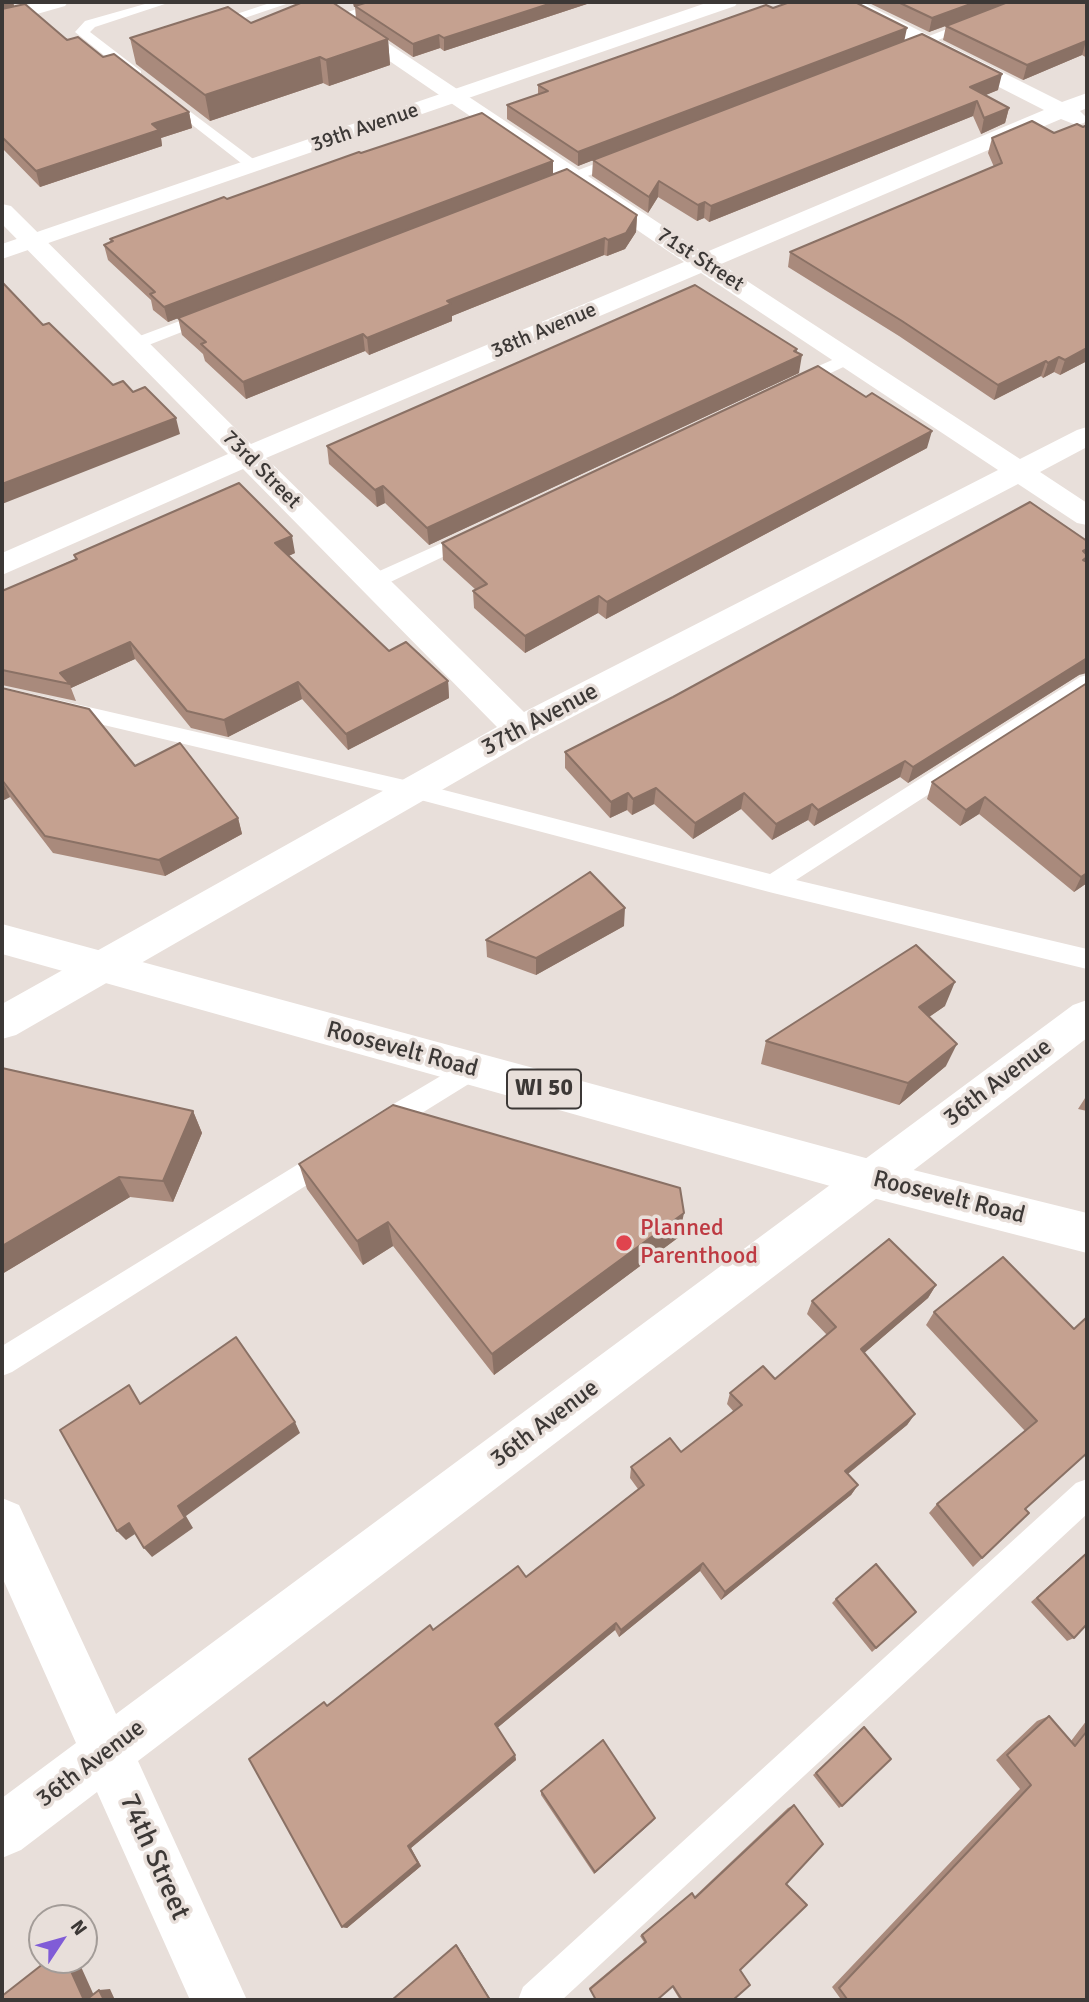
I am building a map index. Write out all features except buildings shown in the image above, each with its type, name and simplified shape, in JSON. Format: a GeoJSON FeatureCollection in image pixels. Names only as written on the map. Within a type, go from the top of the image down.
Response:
{"type":"FeatureCollection","features":[{"type":"Feature","properties":{"kind":"street"},"geometry":{"type":"LineString","coordinates":[[2,18],[58,2]]}},
{"type":"Feature","properties":{"kind":"street","name":"71st Street"},"geometry":{"type":"LineString","coordinates":[[313,2],[572,177],[1087,516]]}},
{"type":"Feature","properties":{"kind":"street","name":"39th Avenue"},"geometry":{"type":"LineString","coordinates":[[2,253],[728,2]]}},
{"type":"Feature","properties":{"kind":"street"},"geometry":{"type":"LineString","coordinates":[[847,2],[1087,124]]}},
{"type":"Feature","properties":{"kind":"street","name":"38th Avenue"},"geometry":{"type":"LineString","coordinates":[[2,565],[247,456],[1087,100]]}},
{"type":"Feature","properties":{"kind":"street","name":"73rd Street"},"geometry":{"type":"LineString","coordinates":[[2,211],[520,729]]}},
{"type":"Feature","properties":{"kind":"street","name":"37th Avenue"},"geometry":{"type":"LineString","coordinates":[[2,1023],[520,729],[1087,436]]}},
{"type":"Feature","properties":{"kind":"street","name":"Roosevelt Road"},"geometry":{"type":"LineString","coordinates":[[2,939],[873,1179],[1087,1233]]}},
{"type":"Feature","properties":{"kind":"street","name":"36th Avenue"},"geometry":{"type":"LineString","coordinates":[[2,1831],[1087,1016]]}},
{"type":"Feature","properties":{"kind":"street","name":"74th Street"},"geometry":{"type":"LineString","coordinates":[[2,1522],[219,2000]]}},
{"type":"Feature","properties":{"kind":"lane"},"geometry":{"type":"LineString","coordinates":[[164,2],[90,24],[82,32],[119,54],[150,85],[255,167]]}},
{"type":"Feature","properties":{"kind":"lane"},"geometry":{"type":"LineString","coordinates":[[193,31],[286,2]]}},
{"type":"Feature","properties":{"kind":"lane"},"geometry":{"type":"LineString","coordinates":[[338,18],[388,2]]}},
{"type":"Feature","properties":{"kind":"lane"},"geometry":{"type":"LineString","coordinates":[[886,56],[1027,2]]}},
{"type":"Feature","properties":{"kind":"lane"},"geometry":{"type":"LineString","coordinates":[[534,192],[638,152]]}},
{"type":"Feature","properties":{"kind":"lane"},"geometry":{"type":"LineString","coordinates":[[135,344],[225,309]]}},
{"type":"Feature","properties":{"kind":"lane"},"geometry":{"type":"LineString","coordinates":[[773,393],[848,358]]}},
{"type":"Feature","properties":{"kind":"lane"},"geometry":{"type":"LineString","coordinates":[[373,582],[486,529]]}},
{"type":"Feature","properties":{"kind":"lane"},"geometry":{"type":"LineString","coordinates":[[773,884],[1087,682]]}},
{"type":"Feature","properties":{"kind":"lane"},"geometry":{"type":"LineString","coordinates":[[2,694],[413,790],[773,884],[1087,959]]}},
{"type":"Feature","properties":{"kind":"lane"},"geometry":{"type":"LineString","coordinates":[[2,1362],[471,1069]]}},
{"type":"Feature","properties":{"kind":"lane"},"geometry":{"type":"LineString","coordinates":[[536,2000],[1087,1494]]}},
{"type":"Feature","properties":{"kind":"place","name":"Planned Parenthood"},"geometry":{"type":"Point","coordinates":[624,1243]}}]}
